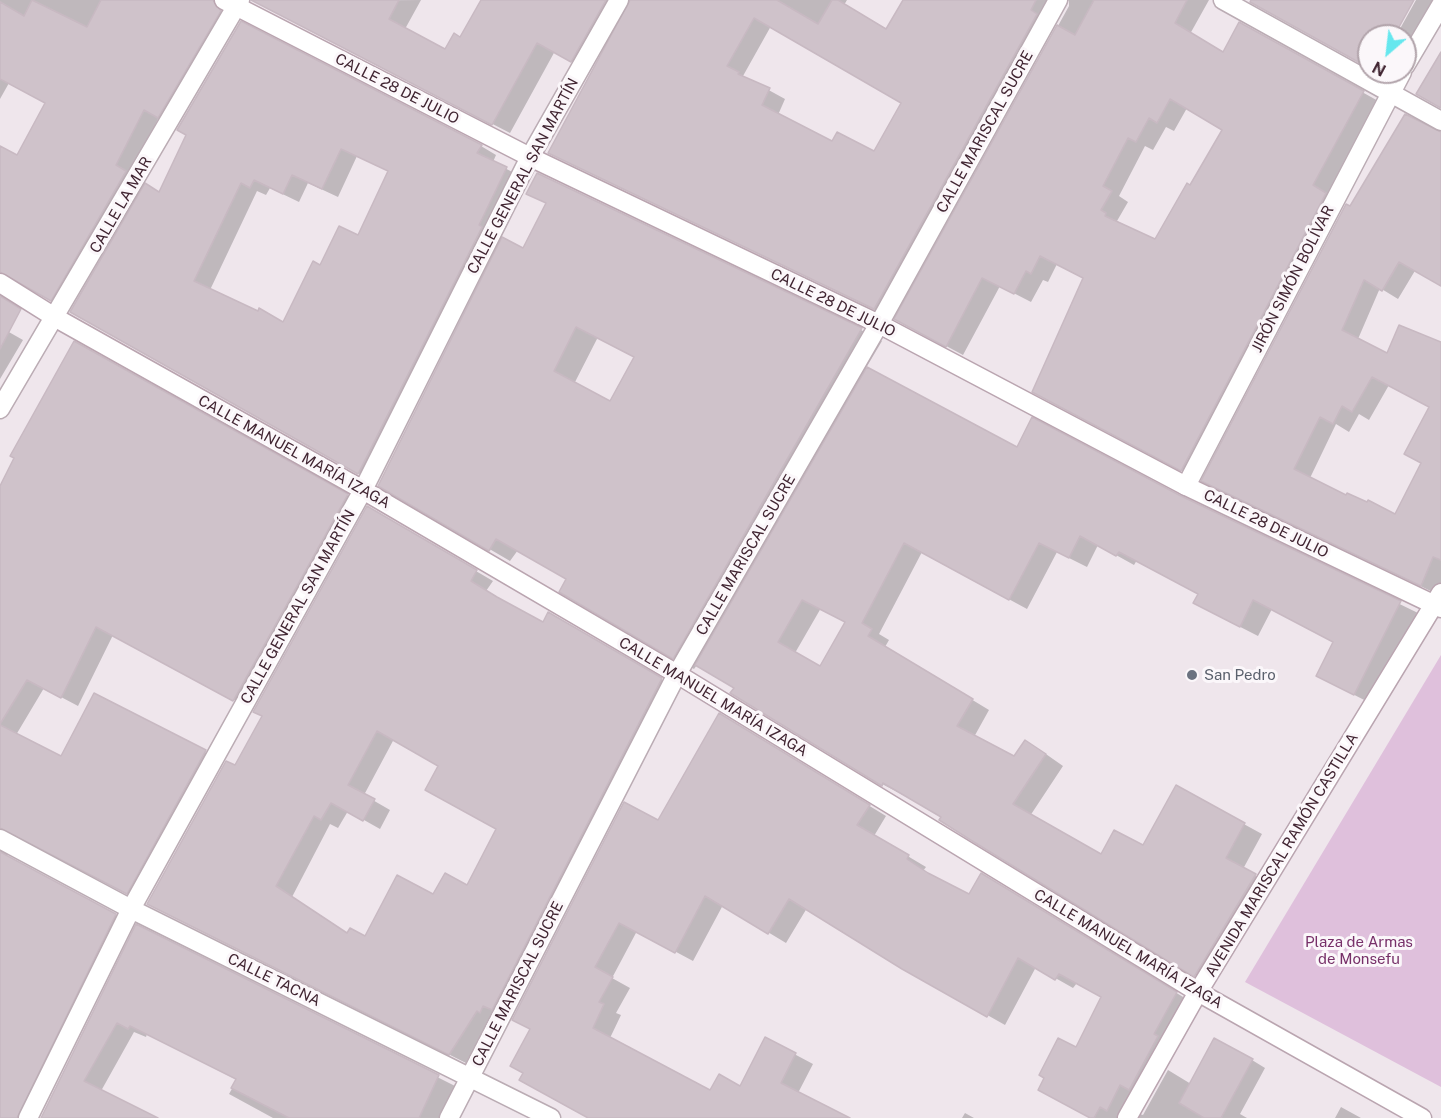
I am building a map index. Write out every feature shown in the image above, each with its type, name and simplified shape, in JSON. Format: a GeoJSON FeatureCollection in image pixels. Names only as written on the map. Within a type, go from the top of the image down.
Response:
{"type":"FeatureCollection","features":[{"type":"Feature","properties":{"kind":"street","name":"CALLE GENERAL SAN MARTÍN"},"geometry":{"type":"LineString","coordinates":[[28,1118],[131,909],[363,490],[530,158],[619,0]]}},
{"type":"Feature","properties":{"kind":"street","name":"CALLE MARISCAL SUCRE"},"geometry":{"type":"LineString","coordinates":[[449,1118],[677,674],[879,324],[1058,0]]}},
{"type":"Feature","properties":{"kind":"street"},"geometry":{"type":"LineString","coordinates":[[1223,0],[1441,121]]}},
{"type":"Feature","properties":{"kind":"street","name":"CALLE 28 DE JULIO"},"geometry":{"type":"LineString","coordinates":[[234,2],[530,158],[879,324],[1186,486],[1439,602]]}},
{"type":"Feature","properties":{"kind":"street","name":"CALLE LA MAR"},"geometry":{"type":"LineString","coordinates":[[0,409],[56,318],[234,2]]}},
{"type":"Feature","properties":{"kind":"street"},"geometry":{"type":"LineString","coordinates":[[1417,46],[1441,5]]}},
{"type":"Feature","properties":{"kind":"street","name":"JIRÓN SIMÓN BOLÍVAR"},"geometry":{"type":"LineString","coordinates":[[1186,486],[1395,84]]}},
{"type":"Feature","properties":{"kind":"street","name":"CALLE MANUEL MARÍA IZAGA"},"geometry":{"type":"LineString","coordinates":[[0,283],[56,318],[363,490],[677,674],[1198,992],[1422,1118]]}},
{"type":"Feature","properties":{"kind":"street","name":"AVENIDA MARISCAL RAMÓN CASTILLA"},"geometry":{"type":"LineString","coordinates":[[1126,1118],[1198,992],[1439,602]]}},
{"type":"Feature","properties":{"kind":"street","name":"CALLE TACNA"},"geometry":{"type":"LineString","coordinates":[[0,839],[131,909],[551,1118]]}},
{"type":"Feature","properties":{"kind":"green space","name":"Plaza de Armas de Monsefu"},"geometry":{"type":"Polygon","coordinates":[[[1441,655],[1441,1087],[1245,982],[1441,655]]]}},
{"type":"Feature","properties":{"kind":"building"},"geometry":{"type":"Polygon","coordinates":[[[32,0],[87,27],[101,0],[213,0],[221,11],[158,118],[144,110],[116,165],[126,171],[51,301],[0,272],[0,146],[17,155],[45,103],[0,79],[0,2],[24,16],[32,0]]]}},
{"type":"Feature","properties":{"kind":"building"},"geometry":{"type":"Polygon","coordinates":[[[251,0],[399,0],[389,19],[445,49],[454,33],[460,37],[481,0],[606,0],[571,62],[537,43],[492,125],[251,0]]]}},
{"type":"Feature","properties":{"kind":"building"},"geometry":{"type":"Polygon","coordinates":[[[630,0],[777,0],[818,24],[832,0],[838,0],[886,29],[903,0],[1036,0],[1031,10],[1037,14],[874,309],[548,153],[630,0]],[[754,18],[727,66],[739,72],[738,74],[770,88],[762,105],[832,141],[837,132],[874,151],[901,103],[754,18]]]}},
{"type":"Feature","properties":{"kind":"building"},"geometry":{"type":"Polygon","coordinates":[[[1094,0],[1187,0],[1175,23],[1223,52],[1239,22],[1364,91],[1313,185],[1326,193],[1181,471],[1032,392],[1083,278],[1040,256],[1031,274],[1026,271],[1014,294],[982,278],[946,347],[894,319],[1057,25],[1075,35],[1094,0]],[[1170,99],[1157,123],[1149,118],[1136,142],[1128,138],[1103,186],[1112,191],[1101,210],[1106,213],[1105,216],[1155,239],[1187,183],[1190,185],[1222,130],[1170,99]]]}},
{"type":"Feature","properties":{"kind":"building"},"geometry":{"type":"Polygon","coordinates":[[[1251,0],[1414,0],[1401,24],[1357,24],[1357,61],[1250,2],[1251,0]]]}},
{"type":"Feature","properties":{"kind":"building"},"geometry":{"type":"Polygon","coordinates":[[[241,21],[482,145],[477,153],[507,167],[479,225],[482,227],[358,474],[70,312],[145,183],[159,192],[186,135],[177,130],[241,21]],[[341,149],[322,189],[292,175],[283,194],[254,180],[250,188],[241,183],[194,281],[258,311],[259,308],[283,322],[313,261],[320,265],[339,226],[358,235],[388,171],[341,149]]]}},
{"type":"Feature","properties":{"kind":"building"},"geometry":{"type":"Polygon","coordinates":[[[1441,52],[1441,108],[1416,94],[1441,52]]]}},
{"type":"Feature","properties":{"kind":"building"},"geometry":{"type":"Polygon","coordinates":[[[1405,114],[1441,132],[1441,286],[1399,262],[1382,291],[1364,280],[1342,330],[1387,353],[1399,325],[1441,342],[1441,560],[1433,557],[1421,586],[1201,481],[1346,204],[1350,206],[1405,114]],[[1372,377],[1352,412],[1342,406],[1333,424],[1320,417],[1294,469],[1346,495],[1347,493],[1367,502],[1368,500],[1395,514],[1421,463],[1404,454],[1429,407],[1372,377]]]}},
{"type":"Feature","properties":{"kind":"building"},"geometry":{"type":"Polygon","coordinates":[[[537,173],[862,328],[673,659],[559,592],[566,579],[496,539],[489,551],[378,486],[502,237],[523,248],[546,203],[526,194],[537,173]],[[576,327],[554,371],[610,401],[634,357],[576,327]]]}},
{"type":"Feature","properties":{"kind":"building"},"geometry":{"type":"Polygon","coordinates":[[[0,296],[21,309],[0,349],[0,296]]]}},
{"type":"Feature","properties":{"kind":"building"},"geometry":{"type":"Polygon","coordinates":[[[74,341],[348,494],[233,701],[96,627],[61,698],[27,680],[0,724],[0,486],[14,458],[10,456],[74,341]]]}},
{"type":"Feature","properties":{"kind":"building"},"geometry":{"type":"Polygon","coordinates":[[[867,367],[1017,447],[1032,417],[1181,496],[1401,601],[1354,695],[1316,676],[1333,642],[1253,600],[1240,627],[1193,603],[1198,594],[1119,552],[1116,556],[1080,536],[1069,558],[1039,543],[1009,600],[904,543],[862,623],[872,629],[868,636],[973,699],[957,726],[1014,756],[1025,740],[1046,754],[1013,804],[1101,854],[1114,830],[1143,845],[1176,785],[1245,823],[1226,858],[1256,874],[1194,977],[969,839],[939,820],[941,817],[883,783],[882,786],[730,693],[734,688],[695,665],[867,367]],[[802,600],[778,642],[820,666],[845,622],[802,600]]]}},
{"type":"Feature","properties":{"kind":"building"},"geometry":{"type":"Polygon","coordinates":[[[367,506],[477,570],[471,581],[497,597],[543,622],[548,612],[662,678],[492,1010],[483,1006],[480,1013],[477,1011],[449,1055],[147,904],[226,761],[235,765],[262,716],[253,712],[367,506]],[[377,731],[348,785],[375,799],[363,821],[331,803],[321,820],[314,816],[276,886],[347,933],[350,928],[365,936],[397,875],[433,894],[445,873],[467,885],[496,829],[425,790],[438,766],[377,731]]]}},
{"type":"Feature","properties":{"kind":"building"},"geometry":{"type":"Polygon","coordinates":[[[94,693],[206,750],[127,894],[0,828],[0,725],[61,756],[94,693]]]}},
{"type":"Feature","properties":{"kind":"building"},"geometry":{"type":"Polygon","coordinates":[[[719,713],[870,805],[857,825],[909,855],[907,859],[928,873],[969,894],[981,873],[1177,992],[1154,1034],[1158,1036],[1129,1090],[1120,1085],[1107,1111],[1100,1107],[1094,1118],[1090,1118],[1038,1090],[1044,1078],[1039,1075],[1058,1038],[1076,1047],[1101,997],[1059,974],[1055,980],[1018,958],[987,1017],[902,969],[789,899],[768,934],[705,896],[675,953],[619,923],[595,967],[613,977],[599,1002],[604,1004],[593,1028],[710,1090],[719,1074],[740,1086],[765,1037],[796,1053],[781,1083],[850,1118],[588,1118],[519,1080],[523,1073],[510,1066],[530,1029],[512,1020],[624,802],[658,820],[719,713]]]}},
{"type":"Feature","properties":{"kind":"building"},"geometry":{"type":"Polygon","coordinates":[[[0,852],[116,914],[17,1118],[0,1118],[0,852]]]}},
{"type":"Feature","properties":{"kind":"building"},"geometry":{"type":"Polygon","coordinates":[[[136,924],[439,1075],[419,1118],[289,1118],[231,1088],[236,1079],[130,1026],[128,1029],[117,1023],[84,1081],[158,1118],[41,1118],[136,924]]]}},
{"type":"Feature","properties":{"kind":"building"},"geometry":{"type":"Polygon","coordinates":[[[1214,1038],[1253,1059],[1221,1118],[1204,1118],[1179,1103],[1214,1038]]]}},
{"type":"Feature","properties":{"kind":"place","name":"San Pedro"},"geometry":{"type":"Point","coordinates":[1192,675]}}]}
